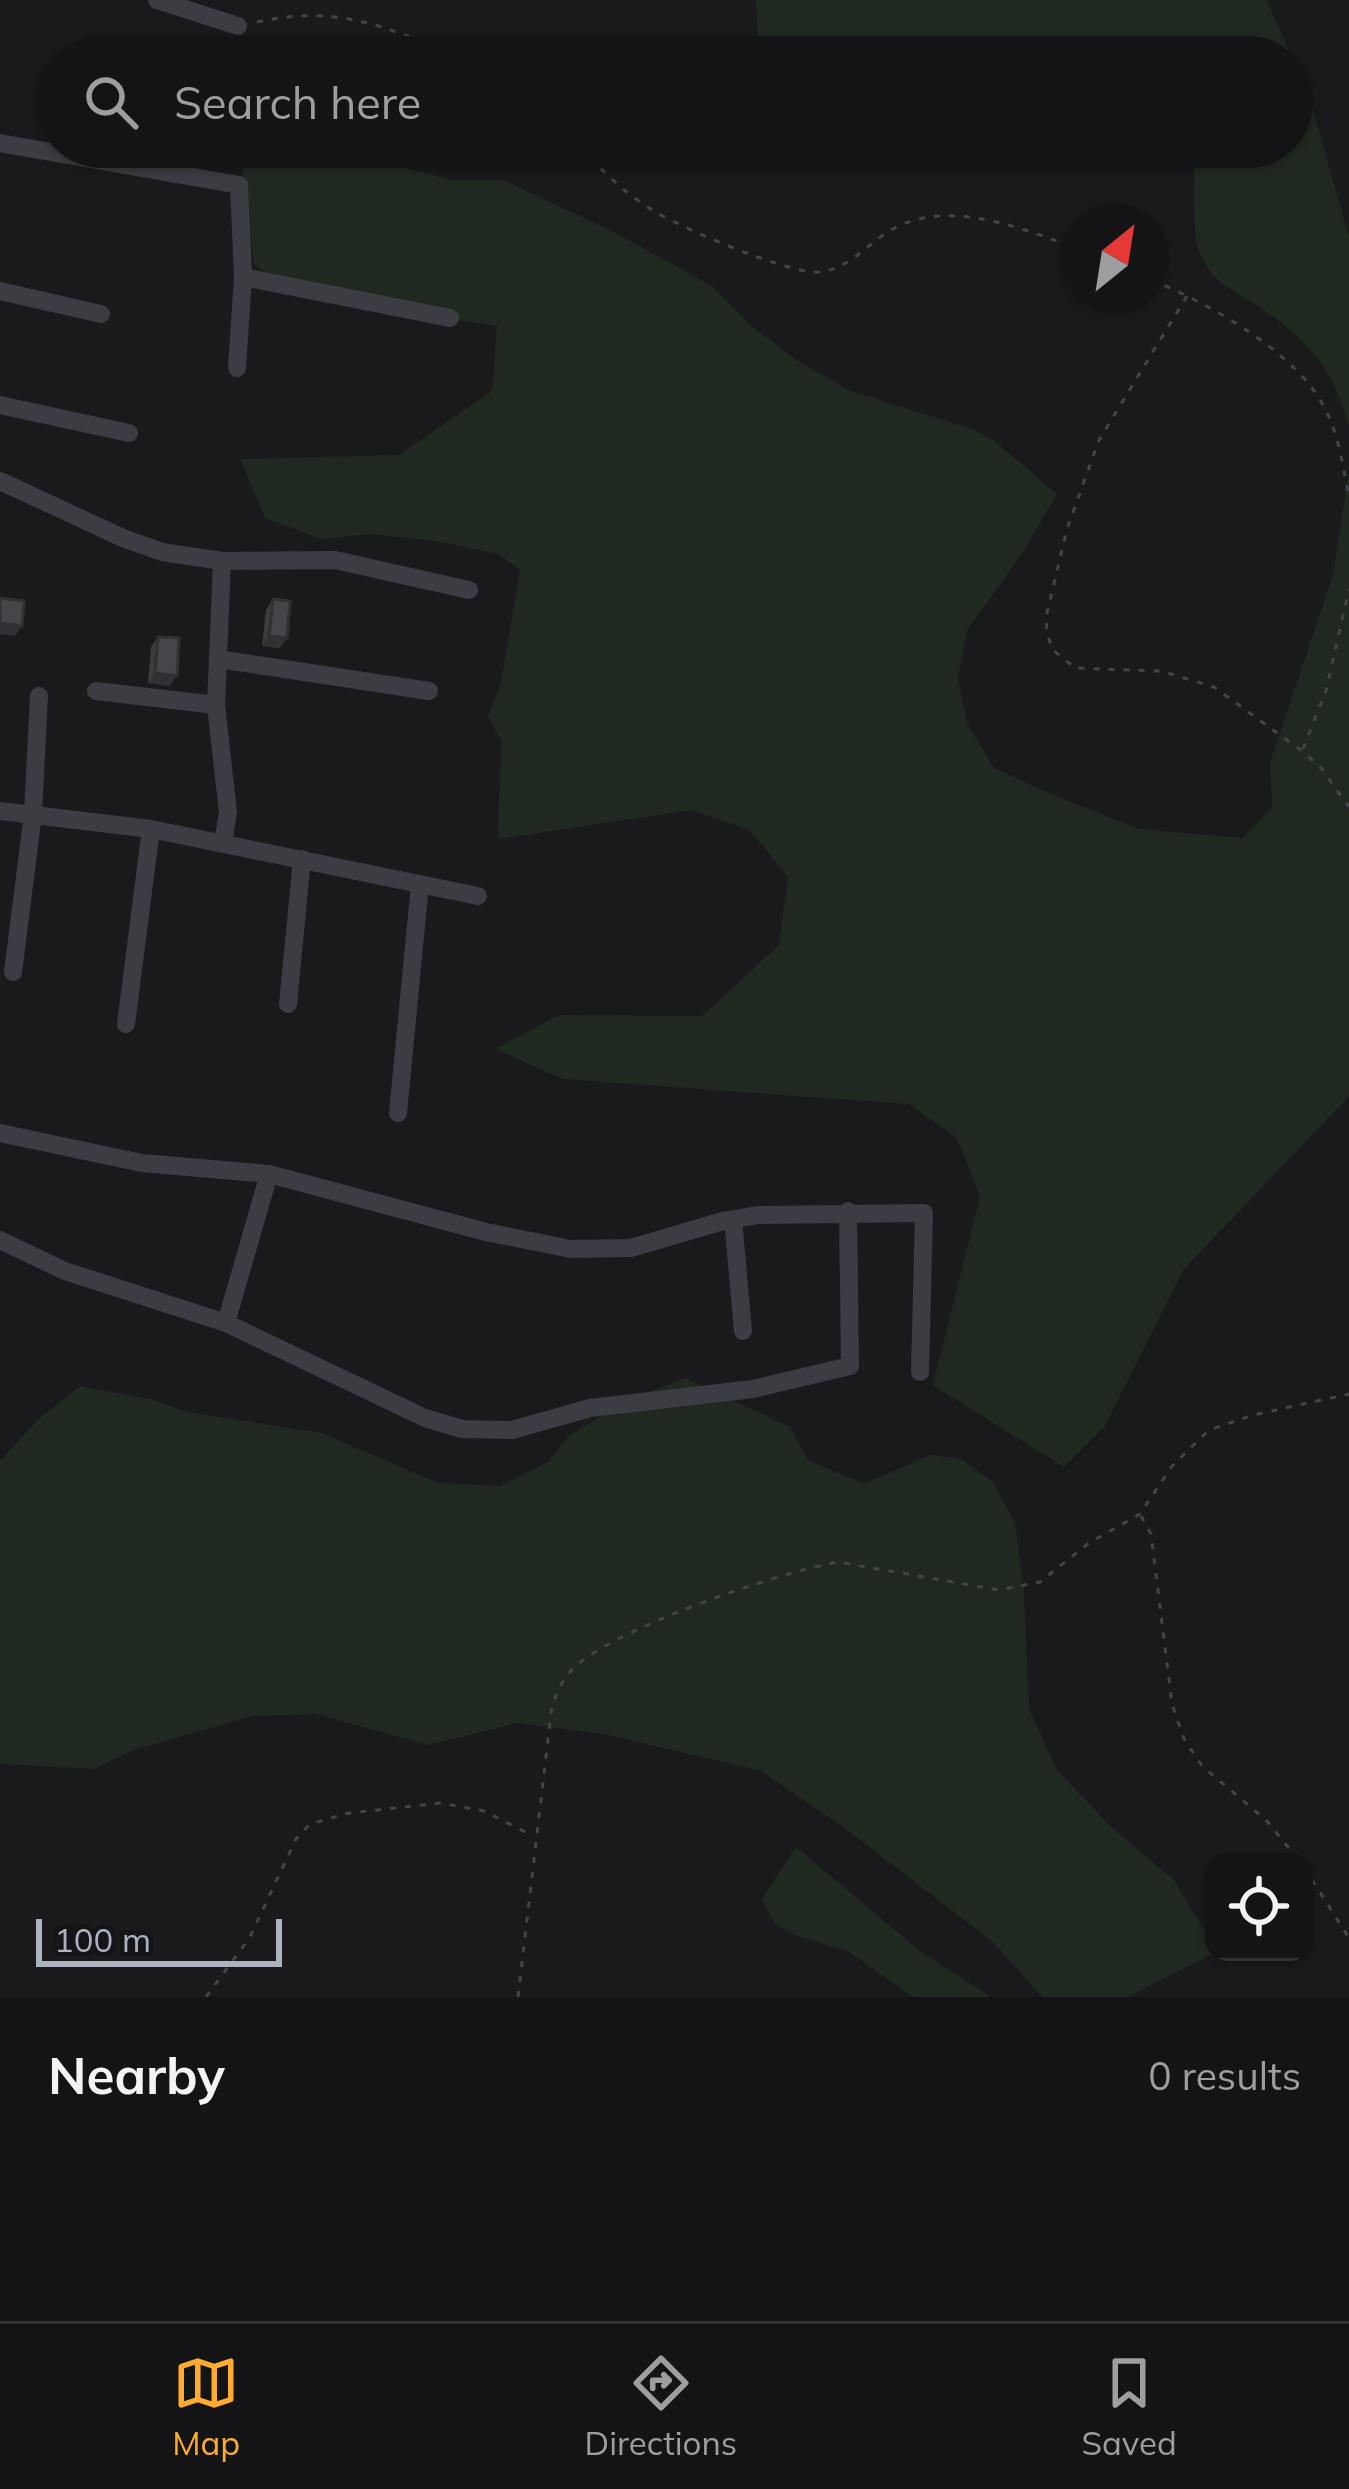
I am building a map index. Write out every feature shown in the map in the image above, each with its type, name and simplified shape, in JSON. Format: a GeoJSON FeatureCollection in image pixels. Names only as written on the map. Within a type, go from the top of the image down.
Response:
{"type":"FeatureCollection","features":[{"type":"Feature","properties":{"kind":"street"},"geometry":{"type":"LineString","coordinates":[[160,1],[238,26]]}},
{"type":"Feature","properties":{"kind":"street"},"geometry":{"type":"LineString","coordinates":[[0,142],[36,148]]}},
{"type":"Feature","properties":{"kind":"street"},"geometry":{"type":"LineString","coordinates":[[145,168],[239,185],[243,277],[236,368]]}},
{"type":"Feature","properties":{"kind":"street"},"geometry":{"type":"LineString","coordinates":[[243,277],[450,318]]}},
{"type":"Feature","properties":{"kind":"street"},"geometry":{"type":"LineString","coordinates":[[0,291],[101,314]]}},
{"type":"Feature","properties":{"kind":"street"},"geometry":{"type":"LineString","coordinates":[[0,406],[129,433]]}},
{"type":"Feature","properties":{"kind":"street"},"geometry":{"type":"LineString","coordinates":[[0,481],[162,552],[222,561],[335,560],[469,590]]}},
{"type":"Feature","properties":{"kind":"street"},"geometry":{"type":"LineString","coordinates":[[222,561],[216,705],[228,812],[224,843]]}},
{"type":"Feature","properties":{"kind":"street"},"geometry":{"type":"LineString","coordinates":[[218,659],[429,691]]}},
{"type":"Feature","properties":{"kind":"street"},"geometry":{"type":"LineString","coordinates":[[95,691],[216,705]]}},
{"type":"Feature","properties":{"kind":"street"},"geometry":{"type":"LineString","coordinates":[[13,973],[33,814],[38,696]]}},
{"type":"Feature","properties":{"kind":"street"},"geometry":{"type":"LineString","coordinates":[[0,811],[151,830],[478,896]]}},
{"type":"Feature","properties":{"kind":"street"},"geometry":{"type":"LineString","coordinates":[[126,1024],[151,830]]}},
{"type":"Feature","properties":{"kind":"street"},"geometry":{"type":"LineString","coordinates":[[288,1004],[302,859]]}},
{"type":"Feature","properties":{"kind":"street"},"geometry":{"type":"LineString","coordinates":[[398,1112],[420,884]]}},
{"type":"Feature","properties":{"kind":"street"},"geometry":{"type":"LineString","coordinates":[[0,1132],[142,1162],[269,1174],[486,1232],[571,1249],[631,1248],[734,1219],[848,1211],[923,1213],[920,1372]]}},
{"type":"Feature","properties":{"kind":"street"},"geometry":{"type":"LineString","coordinates":[[226,1323],[269,1174]]}},
{"type":"Feature","properties":{"kind":"street"},"geometry":{"type":"LineString","coordinates":[[0,1240],[65,1270],[226,1323],[425,1418],[462,1429],[512,1430],[590,1408],[753,1389],[850,1366],[848,1211]]}},
{"type":"Feature","properties":{"kind":"street"},"geometry":{"type":"LineString","coordinates":[[734,1219],[743,1331]]}},
{"type":"Feature","properties":{"kind":"path"},"geometry":{"type":"LineString","coordinates":[[238,26],[293,14],[382,23],[410,36]]}},
{"type":"Feature","properties":{"kind":"path"},"geometry":{"type":"LineString","coordinates":[[603,168],[650,210],[787,269],[814,273],[840,268],[895,228],[944,217],[979,218],[1061,242]]}},
{"type":"Feature","properties":{"kind":"path"},"geometry":{"type":"LineString","coordinates":[[1169,288],[1239,327],[1305,379],[1333,426],[1349,498]]}},
{"type":"Feature","properties":{"kind":"path"},"geometry":{"type":"LineString","coordinates":[[1186,296],[1111,416],[1088,466],[1063,544],[1046,617],[1047,634],[1053,650],[1075,668],[1161,671],[1202,682],[1302,751],[1321,768],[1349,807]]}},
{"type":"Feature","properties":{"kind":"path"},"geometry":{"type":"LineString","coordinates":[[1302,751],[1326,691],[1349,590]]}},
{"type":"Feature","properties":{"kind":"path"},"geometry":{"type":"LineString","coordinates":[[518,1997],[552,1706],[570,1671],[616,1640],[781,1574],[838,1562],[999,1590],[1040,1582],[1089,1543],[1140,1514],[1172,1466],[1209,1430],[1253,1414],[1349,1394]]}},
{"type":"Feature","properties":{"kind":"path"},"geometry":{"type":"LineString","coordinates":[[1140,1514],[1150,1534],[1172,1704],[1184,1739],[1202,1766],[1267,1821],[1292,1853]]}},
{"type":"Feature","properties":{"kind":"path"},"geometry":{"type":"LineString","coordinates":[[206,1997],[250,1937],[296,1839],[310,1825],[349,1813],[441,1803],[484,1811],[534,1837]]}},
{"type":"Feature","properties":{"kind":"path"},"geometry":{"type":"LineString","coordinates":[[1313,1882],[1349,1938]]}},
{"type":"Feature","properties":{"kind":"shaded area"},"geometry":{"type":"Polygon","coordinates":[[[755,0],[1267,0],[1283,36],[759,36],[755,0]]]}},
{"type":"Feature","properties":{"kind":"shaded area"},"geometry":{"type":"Polygon","coordinates":[[[1313,110],[1349,237],[1349,427],[1319,360],[1281,322],[1218,279],[1196,242],[1194,168],[1313,168],[1313,110]]]}},
{"type":"Feature","properties":{"kind":"shaded area"},"geometry":{"type":"Polygon","coordinates":[[[243,168],[407,168],[451,180],[503,180],[616,233],[712,286],[750,325],[848,390],[975,430],[994,441],[1057,494],[1021,555],[967,630],[958,679],[967,723],[993,767],[1139,829],[1243,838],[1272,807],[1270,763],[1333,575],[1349,472],[1349,1096],[1184,1269],[1105,1426],[1064,1467],[933,1385],[980,1196],[957,1138],[909,1104],[562,1079],[496,1049],[558,1015],[702,1016],[779,945],[788,877],[750,830],[691,810],[498,839],[501,741],[488,716],[501,683],[520,570],[498,554],[435,541],[371,534],[321,539],[265,518],[240,459],[399,455],[492,391],[497,326],[296,297],[254,264],[243,168]]]}},
{"type":"Feature","properties":{"kind":"shaded area"},"geometry":{"type":"Polygon","coordinates":[[[685,1378],[790,1427],[808,1460],[864,1484],[930,1455],[961,1459],[993,1482],[1015,1523],[1024,1591],[1029,1708],[1056,1769],[1111,1827],[1174,1880],[1205,1932],[1205,1958],[1128,1997],[1042,1997],[993,1942],[842,1826],[761,1771],[604,1734],[517,1723],[428,1745],[316,1714],[252,1716],[134,1750],[94,1769],[0,1764],[0,1461],[39,1419],[80,1386],[154,1400],[187,1412],[322,1433],[438,1483],[501,1486],[548,1462],[570,1435],[625,1402],[685,1378]]]}},
{"type":"Feature","properties":{"kind":"shaded area"},"geometry":{"type":"Polygon","coordinates":[[[796,1847],[920,1951],[991,1997],[913,1997],[848,1951],[797,1936],[775,1924],[762,1899],[796,1847]]]}},
{"type":"Feature","properties":{"kind":"building"},"geometry":{"type":"Polygon","coordinates":[[[0,598],[24,601],[22,626],[0,623],[0,598]]]}},
{"type":"Feature","properties":{"kind":"building"},"geometry":{"type":"Polygon","coordinates":[[[273,599],[290,601],[287,638],[269,636],[273,599]]]}},
{"type":"Feature","properties":{"kind":"building"},"geometry":{"type":"Polygon","coordinates":[[[158,637],[179,638],[177,676],[155,673],[158,637]]]}}]}
